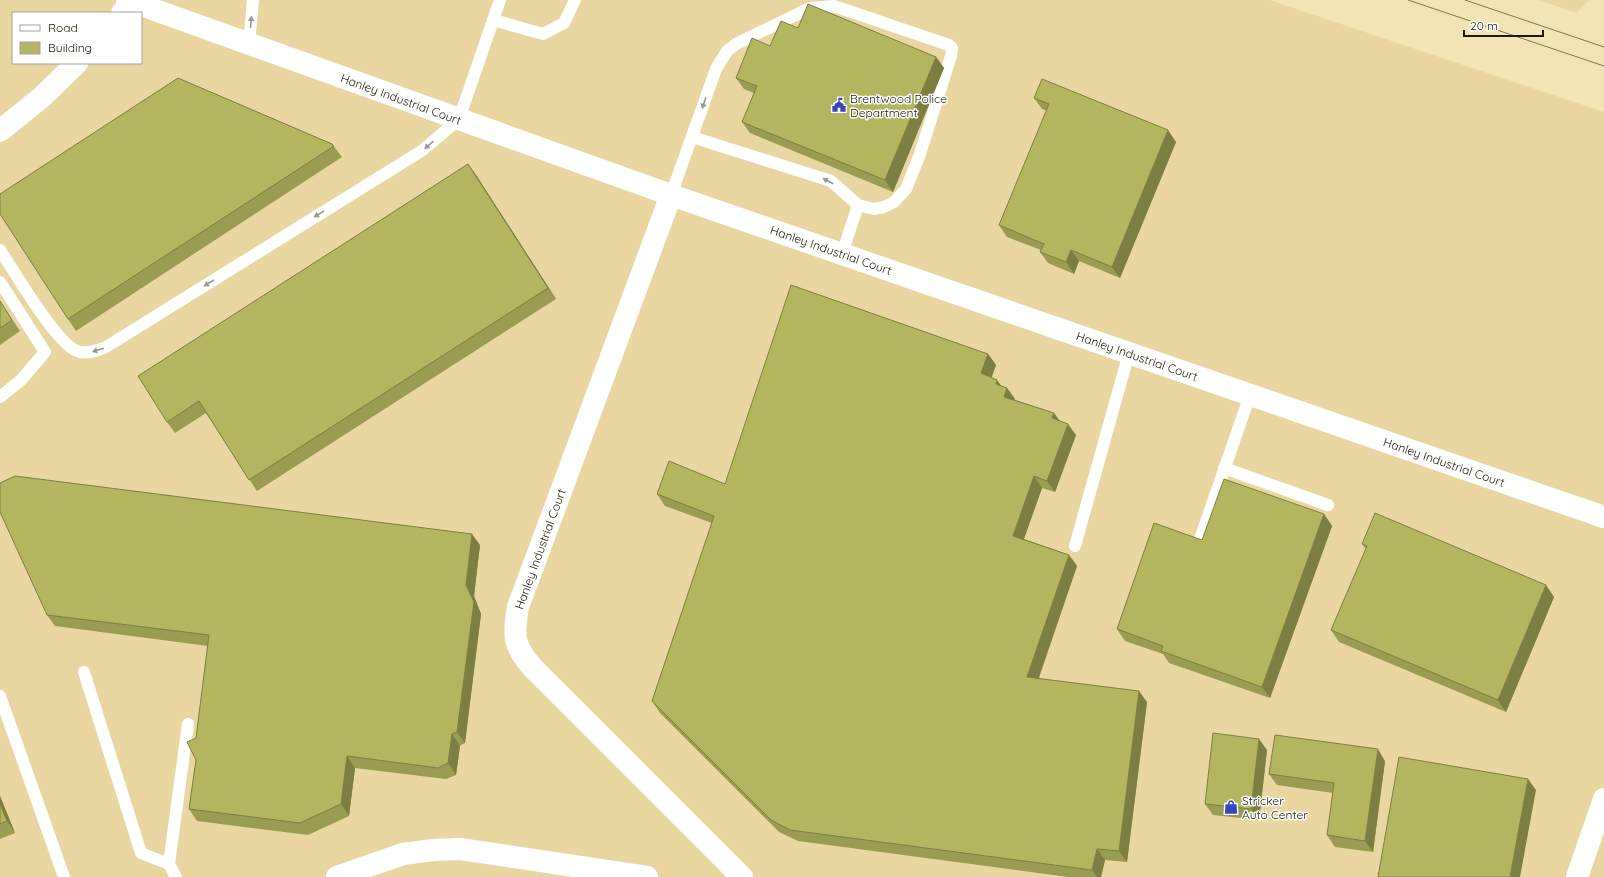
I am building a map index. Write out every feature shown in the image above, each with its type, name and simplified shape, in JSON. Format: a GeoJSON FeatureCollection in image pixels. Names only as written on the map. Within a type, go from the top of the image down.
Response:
{"type":"FeatureCollection","features":[{"type":"Feature","properties":{"kind":"street","name":"Hanley Industrial Court"},"geometry":{"type":"LineString","coordinates":[[128,4],[249,44],[671,195],[1604,517]]}},
{"type":"Feature","properties":{"kind":"street"},"geometry":{"type":"LineString","coordinates":[[0,131],[42,97],[76,64]]}},
{"type":"Feature","properties":{"kind":"street","name":"Hanley Industrial Court"},"geometry":{"type":"LineString","coordinates":[[671,195],[518,607],[515,627],[516,643],[522,655],[533,668],[742,877]]}},
{"type":"Feature","properties":{"kind":"street"},"geometry":{"type":"LineString","coordinates":[[1577,877],[1604,799]]}},
{"type":"Feature","properties":{"kind":"street"},"geometry":{"type":"LineString","coordinates":[[337,877],[403,854],[433,850],[460,849],[647,877]]}},
{"type":"Feature","properties":{"kind":"lane"},"geometry":{"type":"LineString","coordinates":[[249,44],[253,0]]}},
{"type":"Feature","properties":{"kind":"lane"},"geometry":{"type":"LineString","coordinates":[[0,250],[61,340],[77,352],[94,351],[113,343],[423,150],[459,119],[500,0]]}},
{"type":"Feature","properties":{"kind":"lane"},"geometry":{"type":"LineString","coordinates":[[493,20],[543,34],[564,23],[576,0]]}},
{"type":"Feature","properties":{"kind":"lane"},"geometry":{"type":"LineString","coordinates":[[671,195],[716,69],[727,51],[736,44],[810,8],[834,6],[949,45],[952,48],[951,56],[920,154],[906,189],[894,202],[884,207],[874,209],[858,205],[831,181],[811,173],[692,137]]}},
{"type":"Feature","properties":{"kind":"lane"},"geometry":{"type":"LineString","coordinates":[[842,254],[858,205]]}},
{"type":"Feature","properties":{"kind":"lane"},"geometry":{"type":"LineString","coordinates":[[0,282],[44,352],[21,380],[0,397]]}},
{"type":"Feature","properties":{"kind":"lane"},"geometry":{"type":"LineString","coordinates":[[1075,546],[1129,353]]}},
{"type":"Feature","properties":{"kind":"lane"},"geometry":{"type":"LineString","coordinates":[[1199,542],[1250,395]]}},
{"type":"Feature","properties":{"kind":"lane"},"geometry":{"type":"LineString","coordinates":[[1224,468],[1328,505]]}},
{"type":"Feature","properties":{"kind":"lane"},"geometry":{"type":"LineString","coordinates":[[84,672],[141,853],[169,864]]}},
{"type":"Feature","properties":{"kind":"lane"},"geometry":{"type":"LineString","coordinates":[[0,696],[64,877]]}},
{"type":"Feature","properties":{"kind":"lane"},"geometry":{"type":"LineString","coordinates":[[176,877],[169,864],[188,724]]}},
{"type":"Feature","properties":{"kind":"shaded area"},"geometry":{"type":"Polygon","coordinates":[[[0,0],[1269,0],[1604,112],[1604,877],[0,877],[0,0]]]}},
{"type":"Feature","properties":{"kind":"shaded area"},"geometry":{"type":"Polygon","coordinates":[[[1538,0],[1589,0],[1576,13],[1538,0]]]}},
{"type":"Feature","properties":{"kind":"building"},"geometry":{"type":"Polygon","coordinates":[[[808,4],[936,57],[885,180],[742,122],[757,86],[736,78],[752,38],[770,46],[781,21],[798,28],[808,4]]]}},
{"type":"Feature","properties":{"kind":"building"},"geometry":{"type":"Polygon","coordinates":[[[178,78],[334,146],[68,319],[0,214],[0,194],[178,78]]]}},
{"type":"Feature","properties":{"kind":"building"},"geometry":{"type":"Polygon","coordinates":[[[1042,79],[1168,130],[1112,267],[1071,250],[1066,262],[1040,252],[1044,244],[999,225],[1049,104],[1034,98],[1042,79]]]}},
{"type":"Feature","properties":{"kind":"building"},"geometry":{"type":"Polygon","coordinates":[[[468,164],[548,288],[249,480],[199,401],[167,422],[138,376],[468,164]]]}},
{"type":"Feature","properties":{"kind":"building"},"geometry":{"type":"Polygon","coordinates":[[[791,285],[988,354],[981,373],[997,380],[996,384],[1007,388],[1004,397],[1054,413],[1052,418],[1068,424],[1047,481],[1034,476],[1013,536],[1069,555],[1027,677],[1139,691],[1119,851],[1097,849],[1092,870],[790,830],[771,820],[652,701],[714,516],[657,494],[669,461],[725,484],[791,285]]]}},
{"type":"Feature","properties":{"kind":"building"},"geometry":{"type":"Polygon","coordinates":[[[0,301],[12,320],[0,328],[0,301]]]}},
{"type":"Feature","properties":{"kind":"building"},"geometry":{"type":"Polygon","coordinates":[[[15,476],[472,534],[466,585],[474,602],[457,732],[452,734],[448,763],[438,768],[347,756],[341,804],[300,823],[189,809],[196,760],[187,742],[196,738],[209,635],[47,615],[0,512],[0,483],[15,476]]]}},
{"type":"Feature","properties":{"kind":"building"},"geometry":{"type":"Polygon","coordinates":[[[1224,479],[1324,514],[1262,687],[1161,651],[1163,646],[1117,629],[1154,523],[1202,540],[1224,479]]]}},
{"type":"Feature","properties":{"kind":"building"},"geometry":{"type":"Polygon","coordinates":[[[1375,513],[1546,585],[1498,700],[1331,630],[1367,546],[1362,544],[1375,513]]]}},
{"type":"Feature","properties":{"kind":"building"},"geometry":{"type":"Polygon","coordinates":[[[1213,733],[1259,739],[1251,809],[1205,804],[1213,733]]]}},
{"type":"Feature","properties":{"kind":"building"},"geometry":{"type":"Polygon","coordinates":[[[1275,735],[1378,749],[1365,841],[1327,835],[1334,783],[1269,774],[1275,735]]]}},
{"type":"Feature","properties":{"kind":"building"},"geometry":{"type":"Polygon","coordinates":[[[1399,757],[1528,779],[1510,877],[1378,877],[1399,757]]]}},
{"type":"Feature","properties":{"kind":"building"},"geometry":{"type":"Polygon","coordinates":[[[0,804],[7,821],[0,824],[0,804]]]}},
{"type":"Feature","properties":{"kind":"tram line"},"geometry":{"type":"LineString","coordinates":[[1408,0],[1604,66]]}},
{"type":"Feature","properties":{"kind":"tram line"},"geometry":{"type":"LineString","coordinates":[[1465,0],[1604,47]]}},
{"type":"Feature","properties":{"kind":"place","name":"Brentwood Police Department"},"geometry":{"type":"Point","coordinates":[839,105]}},
{"type":"Feature","properties":{"kind":"place","name":"Stricker Auto Center"},"geometry":{"type":"Point","coordinates":[1231,807]}}]}
